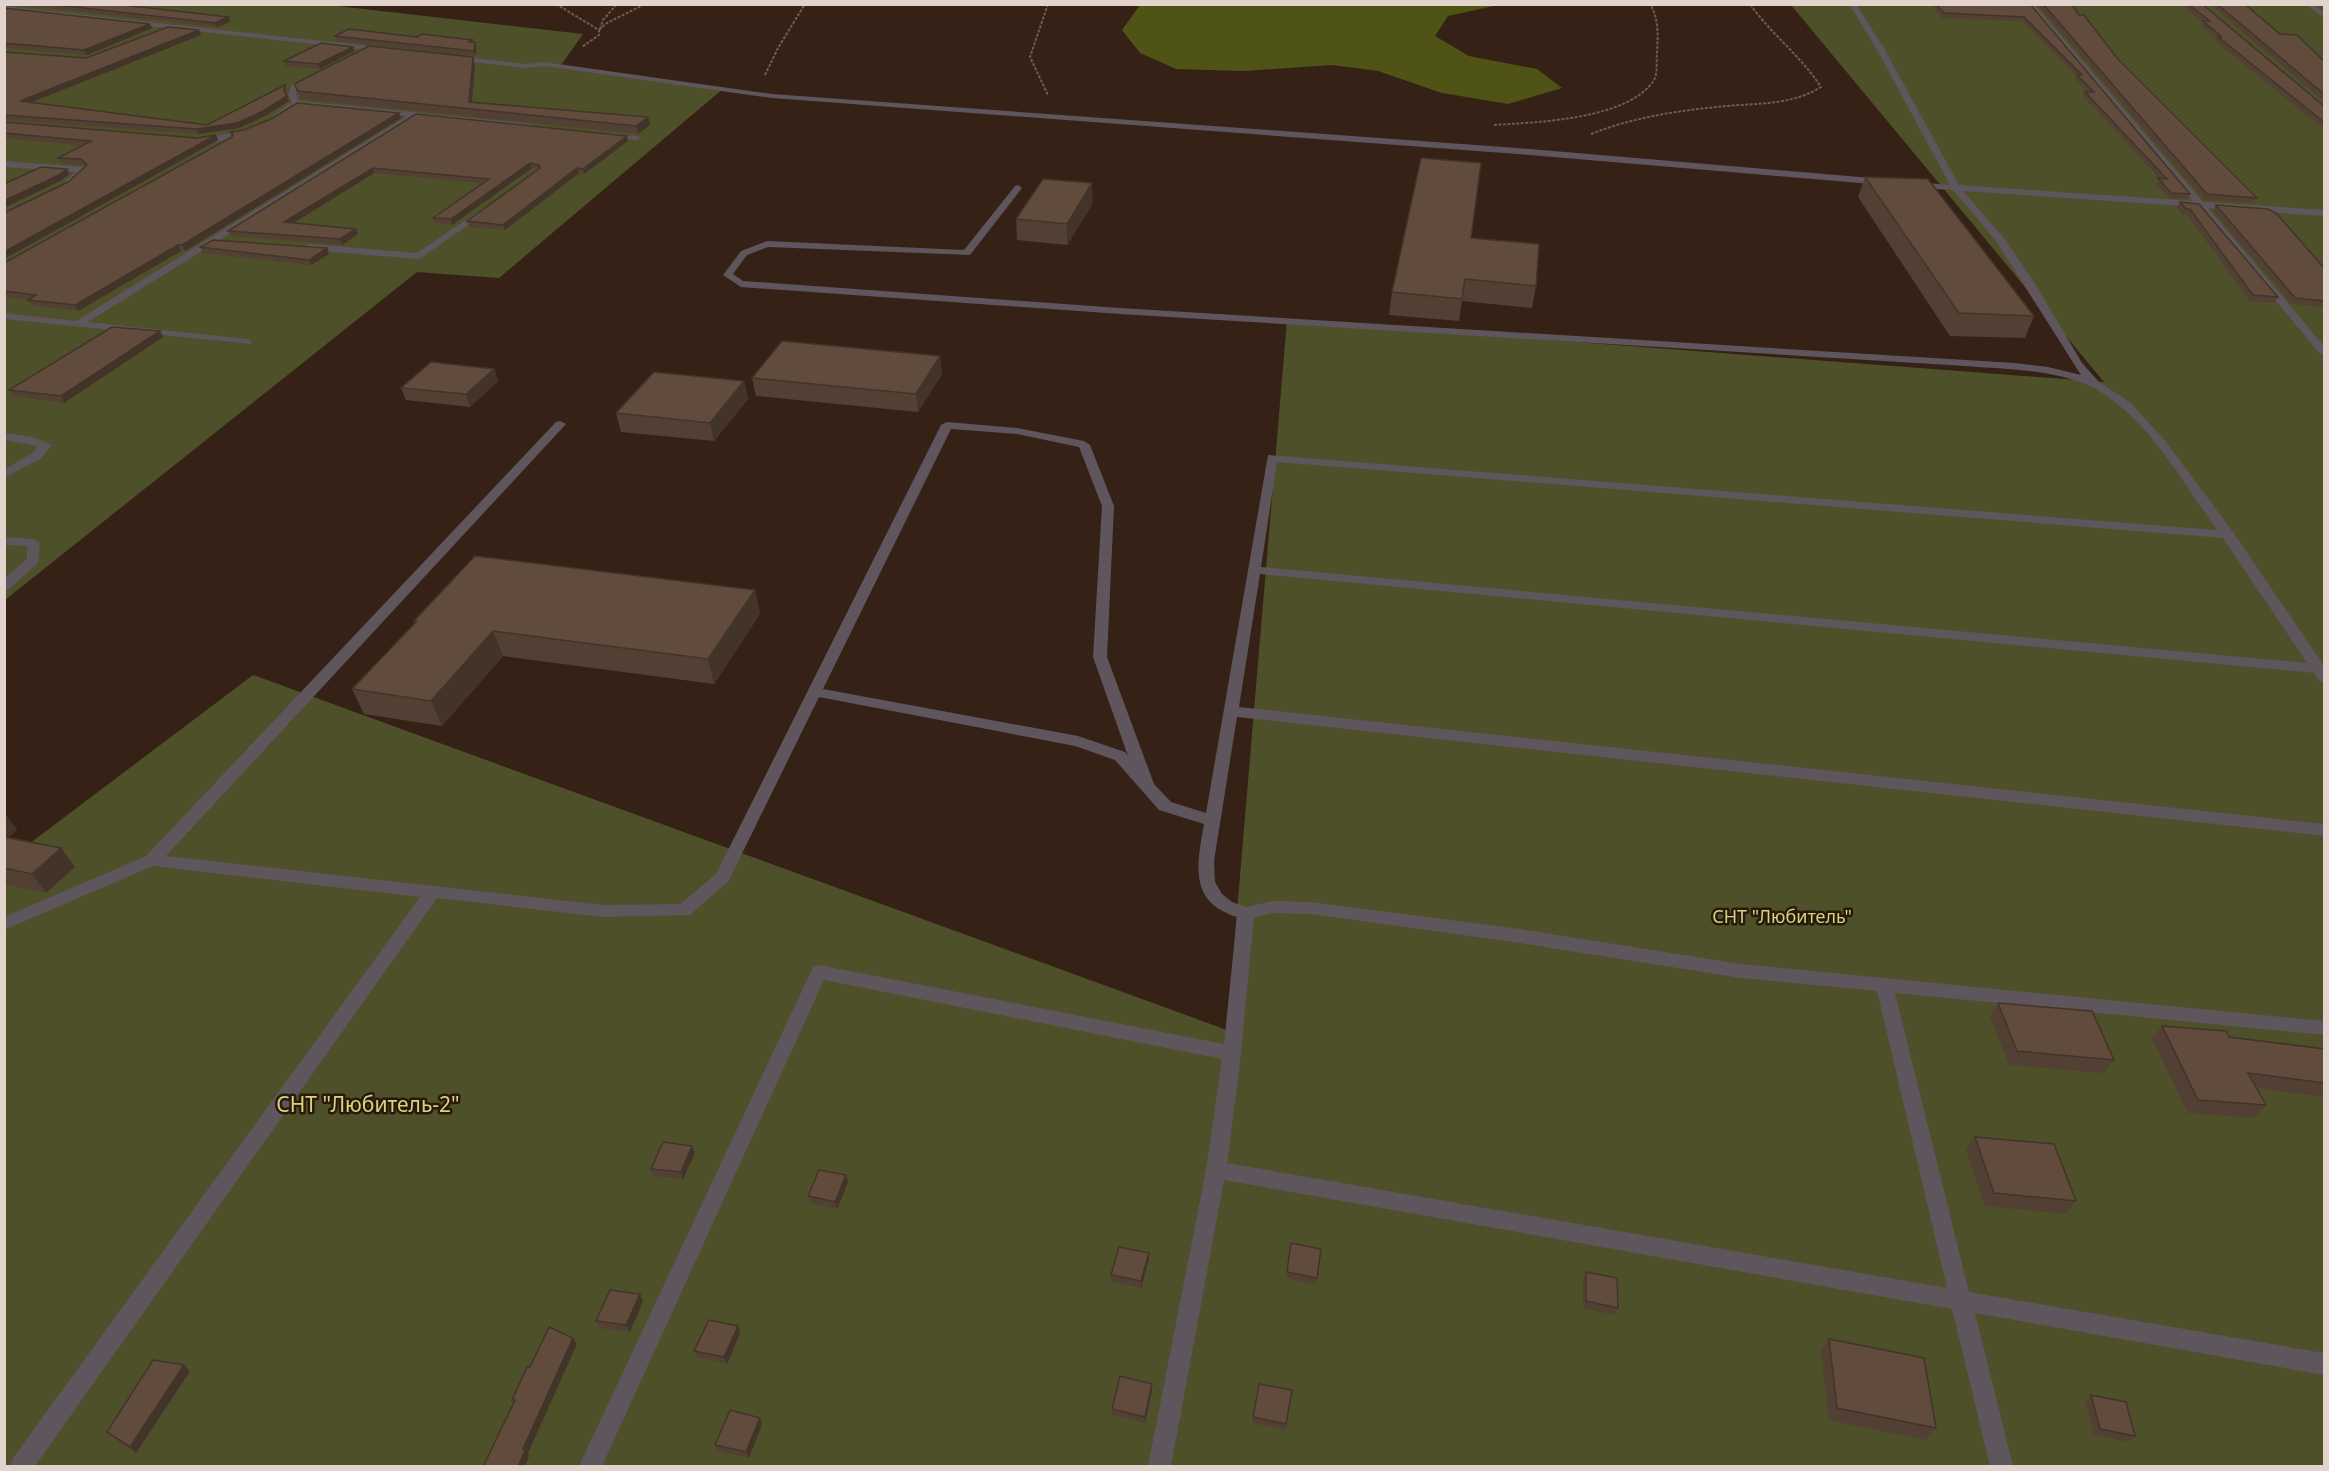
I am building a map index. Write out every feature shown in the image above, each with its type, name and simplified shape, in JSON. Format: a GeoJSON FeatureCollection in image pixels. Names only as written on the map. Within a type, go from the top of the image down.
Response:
{"type":"FeatureCollection","features":[{"type":"Feature","properties":{"kind":"street"},"geometry":{"type":"LineString","coordinates":[[1852,4],[1880,48],[1957,189],[2000,238],[2031,285],[2078,365],[2095,384]]}},
{"type":"Feature","properties":{"kind":"street"},"geometry":{"type":"LineString","coordinates":[[2030,4],[2325,352]]}},
{"type":"Feature","properties":{"kind":"street"},"geometry":{"type":"LineString","coordinates":[[2309,4],[2325,16]]}},
{"type":"Feature","properties":{"kind":"street"},"geometry":{"type":"LineString","coordinates":[[4,8],[393,51]]}},
{"type":"Feature","properties":{"kind":"street"},"geometry":{"type":"LineString","coordinates":[[150,34],[171,26]]}},
{"type":"Feature","properties":{"kind":"street"},"geometry":{"type":"LineString","coordinates":[[352,58],[371,48]]}},
{"type":"Feature","properties":{"kind":"street"},"geometry":{"type":"LineString","coordinates":[[449,57],[526,66],[548,64],[754,94],[1887,182]]}},
{"type":"Feature","properties":{"kind":"street"},"geometry":{"type":"LineString","coordinates":[[296,103],[292,94],[294,88],[323,73]]}},
{"type":"Feature","properties":{"kind":"street"},"geometry":{"type":"LineString","coordinates":[[268,121],[296,103],[544,128]]}},
{"type":"Feature","properties":{"kind":"street"},"geometry":{"type":"LineString","coordinates":[[76,325],[416,114]]}},
{"type":"Feature","properties":{"kind":"street"},"geometry":{"type":"LineString","coordinates":[[209,151],[259,125]]}},
{"type":"Feature","properties":{"kind":"street"},"geometry":{"type":"LineString","coordinates":[[193,139],[213,139],[240,134]]}},
{"type":"Feature","properties":{"kind":"street"},"geometry":{"type":"LineString","coordinates":[[602,134],[637,138]]}},
{"type":"Feature","properties":{"kind":"street"},"geometry":{"type":"LineString","coordinates":[[4,164],[83,170],[57,189]]}},
{"type":"Feature","properties":{"kind":"street"},"geometry":{"type":"LineString","coordinates":[[1910,185],[2325,213]]}},
{"type":"Feature","properties":{"kind":"street"},"geometry":{"type":"LineString","coordinates":[[1018,188],[967,253],[767,244],[744,253],[728,275],[741,284],[1120,311],[1965,363],[2058,372],[2095,384],[2123,400],[2142,418],[2228,535],[2322,674]]}},
{"type":"Feature","properties":{"kind":"street"},"geometry":{"type":"LineString","coordinates":[[293,246],[419,256],[488,207]]}},
{"type":"Feature","properties":{"kind":"street"},"geometry":{"type":"LineString","coordinates":[[213,240],[236,242]]}},
{"type":"Feature","properties":{"kind":"street"},"geometry":{"type":"LineString","coordinates":[[4,316],[247,342]]}},
{"type":"Feature","properties":{"kind":"street"},"geometry":{"type":"LineString","coordinates":[[4,924],[152,860],[560,424]]}},
{"type":"Feature","properties":{"kind":"street"},"geometry":{"type":"LineString","coordinates":[[152,860],[603,911],[684,910],[722,878],[947,425],[1017,431],[1084,445],[1108,506],[1100,657],[1147,786]]}},
{"type":"Feature","properties":{"kind":"street"},"geometry":{"type":"LineString","coordinates":[[4,436],[29,439],[46,445],[36,456],[4,475]]}},
{"type":"Feature","properties":{"kind":"street"},"geometry":{"type":"LineString","coordinates":[[2228,535],[1272,458],[1256,570],[1212,821],[1206,861],[1207,882],[1216,898],[1226,907],[1246,913],[1273,907],[1311,908],[1520,936],[1741,971],[2325,1028]]}},
{"type":"Feature","properties":{"kind":"street"},"geometry":{"type":"LineString","coordinates":[[4,541],[34,543],[33,560],[4,586]]}},
{"type":"Feature","properties":{"kind":"street"},"geometry":{"type":"LineString","coordinates":[[1256,570],[2322,674]]}},
{"type":"Feature","properties":{"kind":"street"},"geometry":{"type":"LineString","coordinates":[[814,692],[1078,741],[1120,756],[1165,806],[1212,821]]}},
{"type":"Feature","properties":{"kind":"street"},"geometry":{"type":"LineString","coordinates":[[1231,711],[2325,830]]}},
{"type":"Feature","properties":{"kind":"street"},"geometry":{"type":"LineString","coordinates":[[21,1467],[432,892]]}},
{"type":"Feature","properties":{"kind":"street"},"geometry":{"type":"LineString","coordinates":[[1159,1467],[1216,1170],[1232,1053],[1246,913]]}},
{"type":"Feature","properties":{"kind":"street"},"geometry":{"type":"LineString","coordinates":[[590,1467],[819,972],[1232,1053]]}},
{"type":"Feature","properties":{"kind":"street"},"geometry":{"type":"LineString","coordinates":[[1884,984],[2001,1467]]}},
{"type":"Feature","properties":{"kind":"street"},"geometry":{"type":"LineString","coordinates":[[1216,1170],[2325,1364]]}},
{"type":"Feature","properties":{"kind":"path"},"geometry":{"type":"LineString","coordinates":[[556,4],[599,30]]}},
{"type":"Feature","properties":{"kind":"path"},"geometry":{"type":"LineString","coordinates":[[548,64],[599,35],[603,20],[617,4]]}},
{"type":"Feature","properties":{"kind":"path"},"geometry":{"type":"LineString","coordinates":[[599,30],[607,23],[645,4]]}},
{"type":"Feature","properties":{"kind":"path"},"geometry":{"type":"LineString","coordinates":[[754,94],[805,4]]}},
{"type":"Feature","properties":{"kind":"path"},"geometry":{"type":"LineString","coordinates":[[1028,115],[1048,98],[1047,89],[1030,57],[1048,4]]}},
{"type":"Feature","properties":{"kind":"path"},"geometry":{"type":"LineString","coordinates":[[1487,125],[1581,117],[1615,106],[1644,91],[1655,78],[1658,39],[1657,14],[1650,4]]}},
{"type":"Feature","properties":{"kind":"path"},"geometry":{"type":"LineString","coordinates":[[1586,137],[1607,126],[1637,120],[1718,107],[1808,97],[1821,87],[1813,72],[1760,20],[1750,4]]}},
{"type":"Feature","properties":{"kind":"green space"},"geometry":{"type":"Polygon","coordinates":[[[320,4],[583,34],[559,68],[724,88],[499,278],[417,272],[5,600],[5,5],[320,4]]]}},
{"type":"Feature","properties":{"kind":"green space","name":"СНТ \"Любитель\""},"geometry":{"type":"Polygon","coordinates":[[[1791,5],[2324,5],[2324,1466],[5,1466],[5,862],[253,675],[1227,1030],[1287,320],[2104,382],[1791,5]]]}},
{"type":"Feature","properties":{"kind":"shaded area"},"geometry":{"type":"Polygon","coordinates":[[[1140,5],[1498,5],[1448,16],[1435,36],[1469,56],[1537,69],[1562,88],[1508,104],[1442,93],[1378,71],[1332,65],[1244,71],[1176,69],[1140,53],[1122,30],[1140,5]]]}},
{"type":"Feature","properties":{"kind":"building"},"geometry":{"type":"Polygon","coordinates":[[[49,4],[115,4],[228,17],[215,23],[49,4]]]}},
{"type":"Feature","properties":{"kind":"building"},"geometry":{"type":"Polygon","coordinates":[[[1936,4],[2030,4],[2190,194],[2171,193],[2158,178],[2167,179],[2085,92],[2094,92],[2077,75],[2082,75],[2024,17],[1944,13],[1936,4]]]}},
{"type":"Feature","properties":{"kind":"building"},"geometry":{"type":"Polygon","coordinates":[[[2043,4],[2072,4],[2079,15],[2084,15],[2117,58],[2257,198],[2207,194],[2043,4]]]}},
{"type":"Feature","properties":{"kind":"building"},"geometry":{"type":"Polygon","coordinates":[[[2188,4],[2202,4],[2325,107],[2325,123],[2217,36],[2222,37],[2203,21],[2210,21],[2188,4]]]}},
{"type":"Feature","properties":{"kind":"building"},"geometry":{"type":"Polygon","coordinates":[[[2217,4],[2243,4],[2280,34],[2297,35],[2325,62],[2325,95],[2217,4]]]}},
{"type":"Feature","properties":{"kind":"building"},"geometry":{"type":"Polygon","coordinates":[[[4,8],[150,24],[84,50],[4,43],[4,8]]]}},
{"type":"Feature","properties":{"kind":"building"},"geometry":{"type":"Polygon","coordinates":[[[168,27],[199,30],[20,101],[207,125],[285,85],[284,90],[287,96],[237,123],[197,129],[4,115],[4,52],[86,58],[168,27]]]}},
{"type":"Feature","properties":{"kind":"building"},"geometry":{"type":"Polygon","coordinates":[[[349,29],[417,37],[422,34],[472,40],[468,42],[475,42],[474,51],[335,36],[349,29]]]}},
{"type":"Feature","properties":{"kind":"building"},"geometry":{"type":"Polygon","coordinates":[[[321,43],[353,47],[318,64],[284,61],[321,43]]]}},
{"type":"Feature","properties":{"kind":"building"},"geometry":{"type":"Polygon","coordinates":[[[369,46],[473,57],[469,102],[648,117],[636,126],[298,91],[295,86],[296,83],[369,46]]]}},
{"type":"Feature","properties":{"kind":"building"},"geometry":{"type":"Polygon","coordinates":[[[297,103],[399,113],[182,245],[178,245],[75,305],[28,300],[36,295],[4,291],[4,263],[232,137],[233,134],[230,132],[244,130],[271,119],[297,103]]]}},
{"type":"Feature","properties":{"kind":"building"},"geometry":{"type":"Polygon","coordinates":[[[416,114],[627,136],[583,169],[577,168],[503,225],[467,221],[540,168],[539,165],[530,163],[451,219],[433,218],[489,179],[373,168],[284,222],[356,229],[340,239],[228,231],[416,114]]]}},
{"type":"Feature","properties":{"kind":"building"},"geometry":{"type":"Polygon","coordinates":[[[4,122],[197,138],[216,135],[4,252],[4,213],[68,182],[87,165],[81,159],[58,158],[91,141],[4,133],[4,122]]]}},
{"type":"Feature","properties":{"kind":"building"},"geometry":{"type":"Polygon","coordinates":[[[1421,158],[1481,163],[1471,238],[1539,244],[1536,286],[1465,279],[1462,299],[1392,292],[1421,158]]]}},
{"type":"Feature","properties":{"kind":"building"},"geometry":{"type":"Polygon","coordinates":[[[41,167],[67,169],[4,201],[4,184],[41,167]]]}},
{"type":"Feature","properties":{"kind":"building"},"geometry":{"type":"Polygon","coordinates":[[[1865,177],[1928,179],[2034,316],[1959,313],[1865,177]]]}},
{"type":"Feature","properties":{"kind":"building"},"geometry":{"type":"Polygon","coordinates":[[[1043,179],[1092,183],[1067,224],[1016,219],[1043,179]]]}},
{"type":"Feature","properties":{"kind":"building"},"geometry":{"type":"Polygon","coordinates":[[[2180,202],[2199,204],[2278,297],[2253,295],[2190,209],[2186,209],[2180,202]]]}},
{"type":"Feature","properties":{"kind":"building"},"geometry":{"type":"Polygon","coordinates":[[[2216,205],[2268,209],[2276,213],[2325,269],[2325,301],[2295,298],[2216,205]]]}},
{"type":"Feature","properties":{"kind":"building"},"geometry":{"type":"Polygon","coordinates":[[[213,240],[327,248],[309,260],[200,247],[213,240]]]}},
{"type":"Feature","properties":{"kind":"building"},"geometry":{"type":"Polygon","coordinates":[[[112,327],[160,331],[61,396],[9,390],[112,327]]]}},
{"type":"Feature","properties":{"kind":"building"},"geometry":{"type":"Polygon","coordinates":[[[782,341],[940,356],[916,394],[752,378],[782,341]]]}},
{"type":"Feature","properties":{"kind":"building"},"geometry":{"type":"Polygon","coordinates":[[[431,362],[494,369],[466,394],[401,388],[431,362]]]}},
{"type":"Feature","properties":{"kind":"building"},"geometry":{"type":"Polygon","coordinates":[[[654,372],[744,381],[710,423],[616,413],[654,372]]]}},
{"type":"Feature","properties":{"kind":"building"},"geometry":{"type":"Polygon","coordinates":[[[475,556],[755,590],[708,659],[493,631],[431,701],[352,689],[475,556]]]}},
{"type":"Feature","properties":{"kind":"building"},"geometry":{"type":"Polygon","coordinates":[[[4,837],[61,848],[32,874],[4,868],[4,837]]]}},
{"type":"Feature","properties":{"kind":"building"},"geometry":{"type":"Polygon","coordinates":[[[1998,1003],[2092,1011],[2114,1060],[2017,1051],[1998,1003]]]}},
{"type":"Feature","properties":{"kind":"building"},"geometry":{"type":"Polygon","coordinates":[[[2162,1026],[2226,1031],[2229,1037],[2325,1049],[2325,1083],[2248,1073],[2266,1105],[2198,1100],[2162,1026]]]}},
{"type":"Feature","properties":{"kind":"building"},"geometry":{"type":"Polygon","coordinates":[[[1975,1137],[2054,1144],[2076,1201],[1994,1193],[1975,1137]]]}},
{"type":"Feature","properties":{"kind":"building"},"geometry":{"type":"Polygon","coordinates":[[[663,1142],[692,1146],[681,1172],[651,1169],[663,1142]]]}},
{"type":"Feature","properties":{"kind":"building"},"geometry":{"type":"Polygon","coordinates":[[[819,1170],[846,1175],[835,1202],[808,1196],[819,1170]]]}},
{"type":"Feature","properties":{"kind":"building"},"geometry":{"type":"Polygon","coordinates":[[[1291,1243],[1321,1249],[1317,1278],[1287,1272],[1291,1243]]]}},
{"type":"Feature","properties":{"kind":"building"},"geometry":{"type":"Polygon","coordinates":[[[1119,1247],[1149,1253],[1141,1281],[1111,1275],[1119,1247]]]}},
{"type":"Feature","properties":{"kind":"building"},"geometry":{"type":"Polygon","coordinates":[[[1586,1272],[1617,1278],[1618,1308],[1586,1301],[1586,1272]]]}},
{"type":"Feature","properties":{"kind":"building"},"geometry":{"type":"Polygon","coordinates":[[[610,1290],[640,1294],[626,1325],[596,1321],[610,1290]]]}},
{"type":"Feature","properties":{"kind":"building"},"geometry":{"type":"Polygon","coordinates":[[[709,1320],[738,1326],[724,1357],[694,1351],[709,1320]]]}},
{"type":"Feature","properties":{"kind":"building"},"geometry":{"type":"Polygon","coordinates":[[[549,1327],[573,1338],[523,1449],[525,1450],[518,1467],[483,1467],[515,1400],[512,1400],[527,1367],[530,1367],[549,1327]]]}},
{"type":"Feature","properties":{"kind":"building"},"geometry":{"type":"Polygon","coordinates":[[[1829,1339],[1924,1358],[1936,1428],[1837,1408],[1829,1339]]]}},
{"type":"Feature","properties":{"kind":"building"},"geometry":{"type":"Polygon","coordinates":[[[153,1360],[184,1365],[130,1447],[107,1432],[153,1360]]]}},
{"type":"Feature","properties":{"kind":"building"},"geometry":{"type":"Polygon","coordinates":[[[1120,1376],[1152,1384],[1145,1417],[1112,1409],[1120,1376]]]}},
{"type":"Feature","properties":{"kind":"building"},"geometry":{"type":"Polygon","coordinates":[[[1259,1384],[1292,1390],[1286,1424],[1253,1417],[1259,1384]]]}},
{"type":"Feature","properties":{"kind":"building"},"geometry":{"type":"Polygon","coordinates":[[[2091,1395],[2126,1402],[2135,1436],[2100,1429],[2091,1395]]]}},
{"type":"Feature","properties":{"kind":"building"},"geometry":{"type":"Polygon","coordinates":[[[730,1410],[760,1418],[746,1452],[715,1445],[730,1410]]]}},
{"type":"Feature","properties":{"kind":"park label","name":"СНТ \"Любитель-2\""},"geometry":{"type":"Point","coordinates":[368,1104]}}]}
